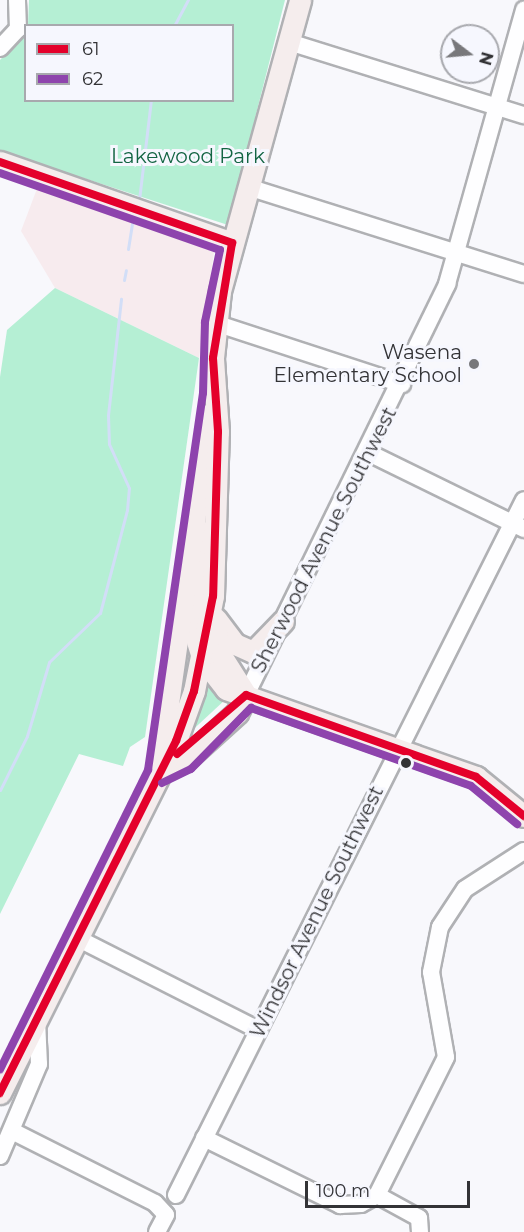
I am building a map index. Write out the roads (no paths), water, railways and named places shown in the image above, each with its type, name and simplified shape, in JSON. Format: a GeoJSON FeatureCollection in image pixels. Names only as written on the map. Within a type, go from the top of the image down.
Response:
{"type":"FeatureCollection","features":[{"type":"Feature","properties":{"kind":"main road"},"geometry":{"type":"LineString","coordinates":[[246,695],[220,654],[213,606],[218,432],[213,394],[215,323],[232,243],[300,0]]}},
{"type":"Feature","properties":{"kind":"main road"},"geometry":{"type":"LineString","coordinates":[[0,162],[232,243]]}},
{"type":"Feature","properties":{"kind":"main road"},"geometry":{"type":"LineString","coordinates":[[158,773],[205,432],[213,394]]}},
{"type":"Feature","properties":{"kind":"main road"},"geometry":{"type":"LineString","coordinates":[[205,432],[193,614],[202,658],[226,689],[476,777],[524,816]]}},
{"type":"Feature","properties":{"kind":"main road"},"geometry":{"type":"LineString","coordinates":[[213,606],[235,644],[253,652],[283,621]]}},
{"type":"Feature","properties":{"kind":"main road"},"geometry":{"type":"LineString","coordinates":[[0,1093],[185,720],[213,606]]}},
{"type":"Feature","properties":{"kind":"main road","name":"Sherwood Avenue Southwest"},"geometry":{"type":"LineString","coordinates":[[158,773],[227,706],[246,695]]}},
{"type":"Feature","properties":{"kind":"street"},"geometry":{"type":"LineString","coordinates":[[0,48],[18,29],[17,0]]}},
{"type":"Feature","properties":{"kind":"street","name":"Sherwood Avenue Southwest"},"geometry":{"type":"LineString","coordinates":[[246,695],[402,384],[458,253],[524,10]]}},
{"type":"Feature","properties":{"kind":"street"},"geometry":{"type":"LineString","coordinates":[[289,42],[524,115]]}},
{"type":"Feature","properties":{"kind":"street"},"geometry":{"type":"LineString","coordinates":[[248,187],[524,274]]}},
{"type":"Feature","properties":{"kind":"street"},"geometry":{"type":"LineString","coordinates":[[215,323],[402,384]]}},
{"type":"Feature","properties":{"kind":"street"},"geometry":{"type":"LineString","coordinates":[[368,452],[518,526]]}},
{"type":"Feature","properties":{"kind":"street","name":"Windsor Avenue Southwest"},"geometry":{"type":"LineString","coordinates":[[176,1195],[398,749],[518,526],[524,500]]}},
{"type":"Feature","properties":{"kind":"street"},"geometry":{"type":"LineString","coordinates":[[204,1138],[340,1204],[361,1204],[377,1195],[446,1057],[431,972],[440,927],[465,889],[524,851]]}},
{"type":"Feature","properties":{"kind":"street"},"geometry":{"type":"LineString","coordinates":[[77,938],[258,1030]]}},
{"type":"Feature","properties":{"kind":"street"},"geometry":{"type":"LineString","coordinates":[[0,1156],[39,1064],[37,1020]]}},
{"type":"Feature","properties":{"kind":"street"},"geometry":{"type":"LineString","coordinates":[[12,1131],[124,1186],[166,1215],[157,1232]]}},
{"type":"Feature","properties":{"kind":"street"},"geometry":{"type":"LineString","coordinates":[[377,1195],[419,1218],[420,1232]]}},
{"type":"Feature","properties":{"kind":"waterway"},"geometry":{"type":"LineString","coordinates":[[175,24],[188,0]]}},
{"type":"Feature","properties":{"kind":"waterway"},"geometry":{"type":"LineString","coordinates":[[139,200],[151,102]]}},
{"type":"Feature","properties":{"kind":"waterway"},"geometry":{"type":"LineString","coordinates":[[128,249],[132,223]]}},
{"type":"Feature","properties":{"kind":"waterway"},"geometry":{"type":"LineString","coordinates":[[124,280],[126,270]]}},
{"type":"Feature","properties":{"kind":"waterway"},"geometry":{"type":"LineString","coordinates":[[0,790],[27,736],[49,662],[100,613],[127,510],[129,488],[109,444],[108,415],[121,299]]}},
{"type":"Feature","properties":{"kind":"place","name":"Wasena Elementary School"},"geometry":{"type":"Point","coordinates":[474,364]}},
{"type":"Feature","properties":{"kind":"park label","name":"Lakewood Park"},"geometry":{"type":"Point","coordinates":[188,156]}}]}
